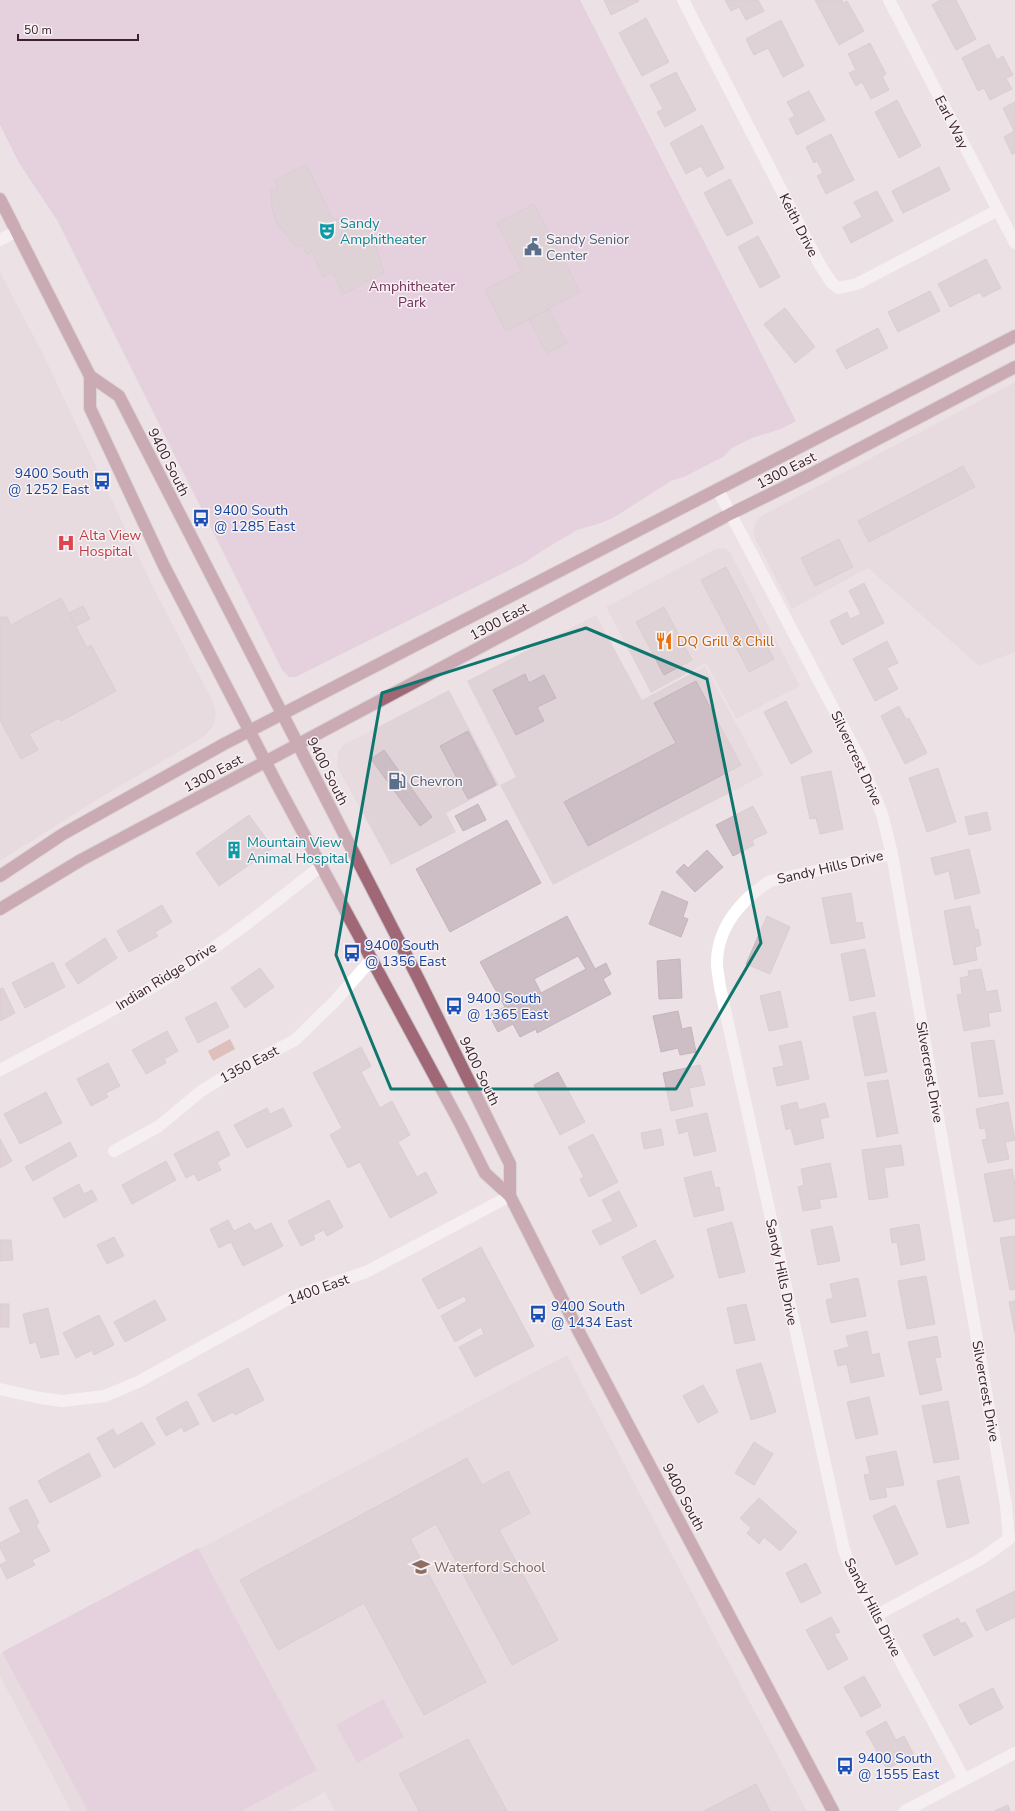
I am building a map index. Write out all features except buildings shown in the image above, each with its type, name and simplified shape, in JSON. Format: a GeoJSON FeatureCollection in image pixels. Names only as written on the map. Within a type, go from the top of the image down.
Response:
{"type":"FeatureCollection","features":[{"type":"Feature","properties":{"kind":"main road","name":"9400 South"},"geometry":{"type":"LineString","coordinates":[[0,199],[90,376],[90,408],[158,552],[249,731],[461,1125],[485,1173],[510,1196],[579,1332],[834,1811]]}},
{"type":"Feature","properties":{"kind":"main road","name":"1300 East"},"geometry":{"type":"LineString","coordinates":[[0,876],[63,834],[249,731],[1015,336]]}},
{"type":"Feature","properties":{"kind":"main road","name":"1300 East"},"geometry":{"type":"LineString","coordinates":[[0,908],[81,860],[730,514],[811,474],[1015,367]]}},
{"type":"Feature","properties":{"kind":"main road","name":"9400 South"},"geometry":{"type":"LineString","coordinates":[[90,376],[118,396],[418,978],[510,1164],[510,1196]]}},
{"type":"Feature","properties":{"kind":"street","name":"Keith Drive"},"geometry":{"type":"LineString","coordinates":[[684,0],[820,265],[831,282],[838,288],[857,284],[998,210]]}},
{"type":"Feature","properties":{"kind":"street","name":"Earl Way"},"geometry":{"type":"LineString","coordinates":[[889,0],[1015,243]]}},
{"type":"Feature","properties":{"kind":"street"},"geometry":{"type":"LineString","coordinates":[[0,240],[17,231]]}},
{"type":"Feature","properties":{"kind":"street","name":"Silvercrest Drive"},"geometry":{"type":"LineString","coordinates":[[718,490],[859,756],[882,814],[892,854],[1006,1505],[1008,1539],[981,1559],[877,1615]]}},
{"type":"Feature","properties":{"kind":"street","name":"Sandy Hills Drive"},"geometry":{"type":"LineString","coordinates":[[892,854],[770,881],[755,890],[741,904],[728,921],[721,939],[717,962],[720,987],[844,1550],[852,1571],[877,1615],[964,1780]]}},
{"type":"Feature","properties":{"kind":"street","name":"Indian Ridge Drive"},"geometry":{"type":"LineString","coordinates":[[0,1070],[148,990],[191,963],[229,937],[321,866]]}},
{"type":"Feature","properties":{"kind":"street","name":"1350 East"},"geometry":{"type":"LineString","coordinates":[[114,1151],[159,1126],[200,1092],[219,1080],[294,1040],[335,1001],[371,960]]}},
{"type":"Feature","properties":{"kind":"street","name":"1400 East"},"geometry":{"type":"LineString","coordinates":[[0,1389],[40,1398],[62,1401],[105,1396],[138,1382],[292,1297],[366,1272],[510,1196]]}},
{"type":"Feature","properties":{"kind":"street"},"geometry":{"type":"LineString","coordinates":[[905,1811],[1015,1753]]}},
{"type":"Feature","properties":{"kind":"highlighted area"},"geometry":{"type":"Polygon","coordinates":[[[586,628],[707,679],[761,943],[676,1089],[391,1089],[336,955],[382,693],[586,628]]]}},
{"type":"Feature","properties":{"kind":"shaded area","name":"Alta View Hospital"},"geometry":{"type":"Polygon","coordinates":[[[0,272],[44,356],[152,585],[213,702],[216,714],[213,727],[202,738],[108,793],[0,861],[0,272]]]}},
{"type":"Feature","properties":{"kind":"shaded area"},"geometry":{"type":"Polygon","coordinates":[[[1015,382],[1015,652],[979,666],[868,568],[792,609],[755,539],[753,532],[756,522],[761,516],[1015,382]]]}},
{"type":"Feature","properties":{"kind":"shaded area"},"geometry":{"type":"Polygon","coordinates":[[[725,548],[730,552],[800,686],[736,719],[706,663],[651,693],[606,607],[715,549],[725,548]]]}},
{"type":"Feature","properties":{"kind":"shaded area"},"geometry":{"type":"Polygon","coordinates":[[[596,615],[642,700],[705,666],[764,775],[553,885],[500,785],[516,777],[467,681],[596,615]]]}},
{"type":"Feature","properties":{"kind":"shaded area"},"geometry":{"type":"Polygon","coordinates":[[[449,690],[499,785],[446,813],[456,832],[391,865],[337,766],[338,752],[345,744],[449,690]]]}},
{"type":"Feature","properties":{"kind":"shaded area"},"geometry":{"type":"Polygon","coordinates":[[[230,1039],[235,1049],[213,1061],[208,1051],[230,1039]]]}},
{"type":"Feature","properties":{"kind":"shaded area","name":"Waterford School"},"geometry":{"type":"Polygon","coordinates":[[[567,1355],[807,1811],[335,1811],[325,1792],[290,1811],[71,1811],[0,1676],[0,1654],[567,1355]]]}},
{"type":"Feature","properties":{"kind":"green space","name":"Amphitheater Park"},"geometry":{"type":"Polygon","coordinates":[[[0,0],[580,0],[796,421],[781,429],[752,438],[732,448],[723,457],[684,477],[671,481],[613,518],[577,530],[524,563],[296,677],[289,677],[282,670],[57,220],[19,163],[0,125],[0,0]]]}},
{"type":"Feature","properties":{"kind":"green space"},"geometry":{"type":"Polygon","coordinates":[[[198,1548],[317,1770],[242,1811],[88,1811],[2,1652],[198,1548]]]}},
{"type":"Feature","properties":{"kind":"green space"},"geometry":{"type":"Polygon","coordinates":[[[383,1699],[404,1737],[357,1763],[336,1725],[383,1699]]]}},
{"type":"Feature","properties":{"kind":"place","name":"Sandy Amphitheater"},"geometry":{"type":"Point","coordinates":[327,231]}},
{"type":"Feature","properties":{"kind":"place","name":"Sandy Senior Center"},"geometry":{"type":"Point","coordinates":[533,247]}},
{"type":"Feature","properties":{"kind":"place","name":"9400 South @ 1252 East"},"geometry":{"type":"Point","coordinates":[102,481]}},
{"type":"Feature","properties":{"kind":"place","name":"9400 South @ 1285 East"},"geometry":{"type":"Point","coordinates":[201,518]}},
{"type":"Feature","properties":{"kind":"place","name":"Alta View Hospital"},"geometry":{"type":"Point","coordinates":[66,543]}},
{"type":"Feature","properties":{"kind":"place","name":"DQ Grill & Chill"},"geometry":{"type":"Point","coordinates":[664,641]}},
{"type":"Feature","properties":{"kind":"place","name":"Chevron"},"geometry":{"type":"Point","coordinates":[397,781]}},
{"type":"Feature","properties":{"kind":"place","name":"Mountain View Animal Hospital"},"geometry":{"type":"Point","coordinates":[234,850]}},
{"type":"Feature","properties":{"kind":"place","name":"9400 South @ 1356 East"},"geometry":{"type":"Point","coordinates":[352,953]}},
{"type":"Feature","properties":{"kind":"place","name":"9400 South @ 1365 East"},"geometry":{"type":"Point","coordinates":[454,1006]}},
{"type":"Feature","properties":{"kind":"place","name":"9400 South @ 1434 East"},"geometry":{"type":"Point","coordinates":[538,1314]}},
{"type":"Feature","properties":{"kind":"place","name":"Waterford School"},"geometry":{"type":"Point","coordinates":[421,1567]}},
{"type":"Feature","properties":{"kind":"place","name":"9400 South @ 1555 East"},"geometry":{"type":"Point","coordinates":[845,1766]}}]}
